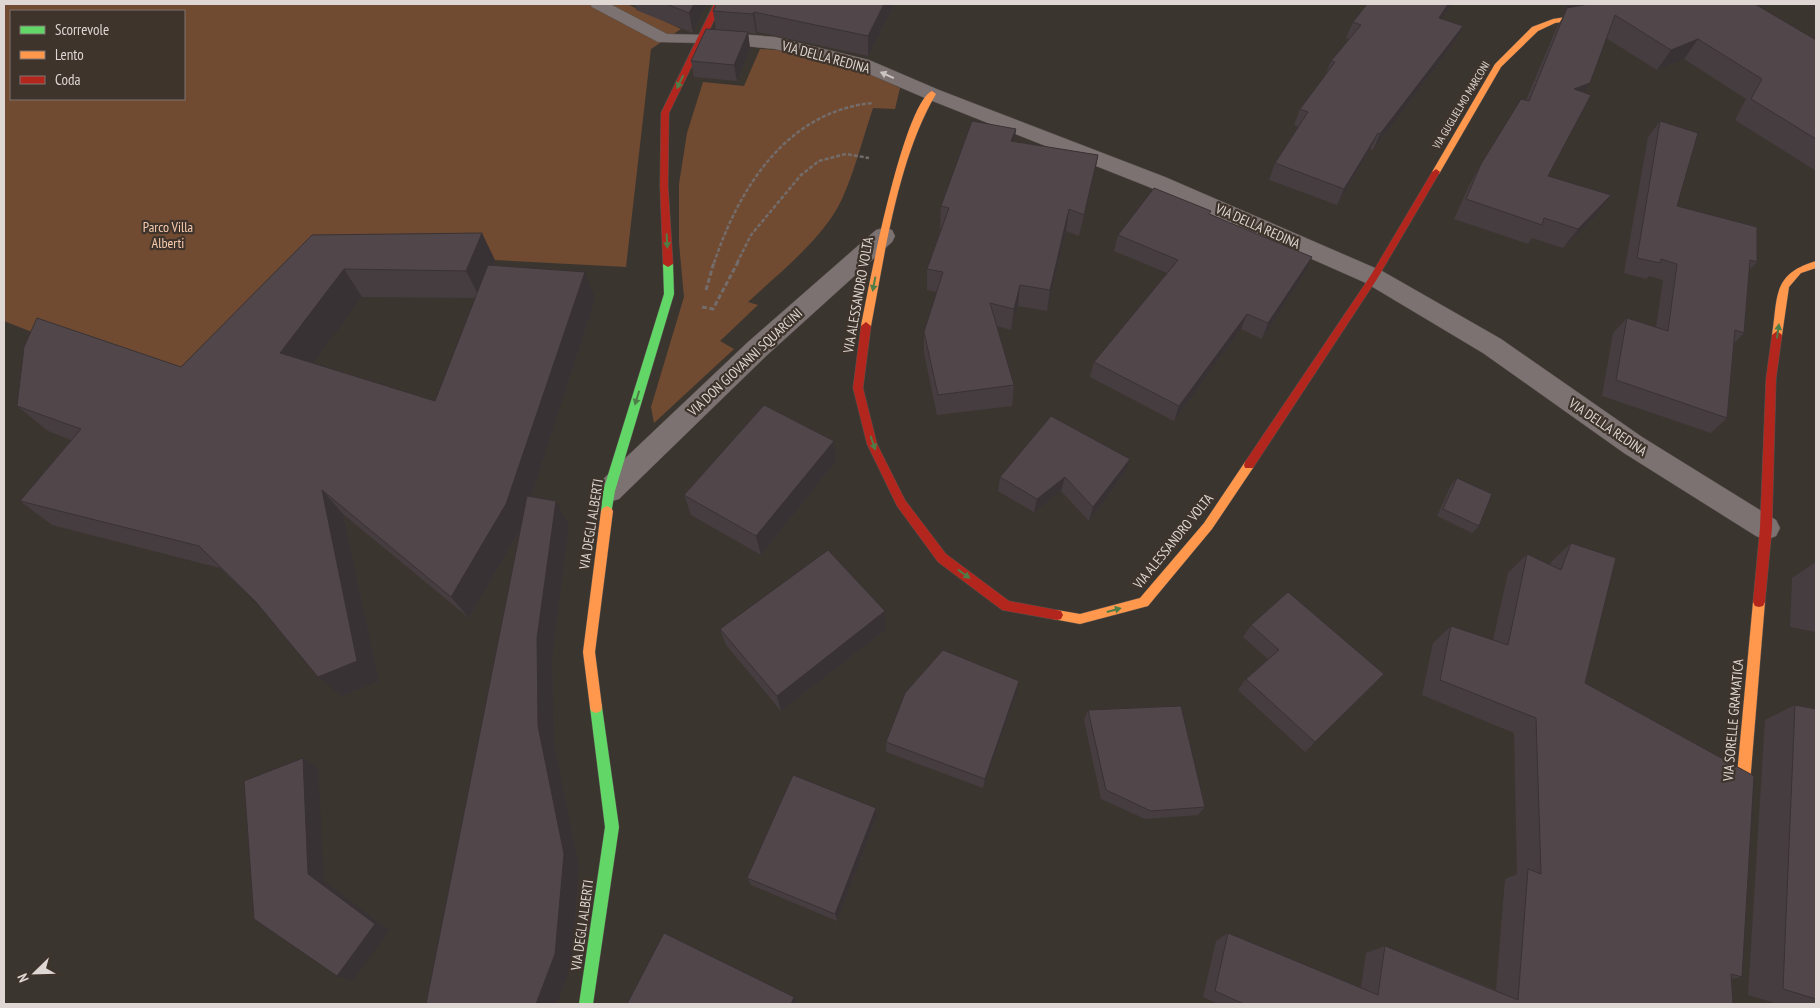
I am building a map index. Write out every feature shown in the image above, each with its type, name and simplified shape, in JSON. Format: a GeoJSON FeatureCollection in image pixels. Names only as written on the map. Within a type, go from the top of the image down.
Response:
{"type":"FeatureCollection","features":[{"type":"Feature","properties":{"kind":"street","name":"VIA DEGLI ALBERTI"},"geometry":{"type":"LineString","coordinates":[[586,1004],[612,827],[589,652],[609,491],[669,294],[664,186],[665,113],[718,4]]}},
{"type":"Feature","properties":{"kind":"street","name":"VIA GUGLIELMO MARCONI"},"geometry":{"type":"LineString","coordinates":[[1374,276],[1498,66],[1535,29],[1553,21],[1611,12]]}},
{"type":"Feature","properties":{"kind":"street","name":"VIA DELLA REDINA"},"geometry":{"type":"LineString","coordinates":[[701,38],[775,43],[862,64],[932,94],[1157,182],[1374,276],[1492,346],[1633,445],[1766,528]]}},
{"type":"Feature","properties":{"kind":"street","name":"VIA ALESSANDRO VOLTA"},"geometry":{"type":"LineString","coordinates":[[932,94],[919,114],[902,163],[884,236],[864,335],[858,388],[872,444],[901,503],[942,558],[1006,606],[1080,619],[1144,602],[1208,526],[1374,276]]}},
{"type":"Feature","properties":{"kind":"street","name":"VIA DON GIOVANNI SQUARCINI"},"geometry":{"type":"LineString","coordinates":[[609,491],[757,349],[884,236]]}},
{"type":"Feature","properties":{"kind":"street","name":"VIA SORELLE GRAMATICA"},"geometry":{"type":"LineString","coordinates":[[1740,815],[1766,528],[1771,379],[1784,286],[1798,271],[1816,264]]}},
{"type":"Feature","properties":{"kind":"lane"},"geometry":{"type":"LineString","coordinates":[[598,4],[664,39],[701,38]]}},
{"type":"Feature","properties":{"kind":"path"},"geometry":{"type":"LineString","coordinates":[[879,103],[871,103],[832,112],[794,136],[764,163],[739,199],[724,231],[701,307],[713,308],[751,236],[801,175],[819,162],[846,154],[902,163]]}},
{"type":"Feature","properties":{"kind":"green space","name":"Parco Villa Alberti"},"geometry":{"type":"Polygon","coordinates":[[[4,4],[627,4],[681,29],[651,49],[626,267],[495,260],[330,263],[206,393],[65,345],[4,321],[4,4]]]}},
{"type":"Feature","properties":{"kind":"green space"},"geometry":{"type":"Polygon","coordinates":[[[760,49],[777,50],[869,74],[900,88],[895,109],[873,108],[851,177],[834,213],[813,241],[748,302],[758,305],[720,341],[734,349],[654,423],[651,407],[684,297],[679,243],[679,184],[687,133],[703,82],[744,86],[760,49]]]}},
{"type":"Feature","properties":{"kind":"building"},"geometry":{"type":"Polygon","coordinates":[[[666,4],[694,4],[689,13],[666,4]]]}},
{"type":"Feature","properties":{"kind":"building"},"geometry":{"type":"Polygon","coordinates":[[[716,4],[884,4],[868,36],[754,12],[753,14],[713,11],[716,4]]]}},
{"type":"Feature","properties":{"kind":"building"},"geometry":{"type":"Polygon","coordinates":[[[1367,4],[1448,4],[1439,18],[1463,26],[1380,134],[1378,133],[1344,189],[1275,163],[1308,112],[1300,109],[1335,62],[1331,61],[1361,25],[1353,22],[1367,4]]]}},
{"type":"Feature","properties":{"kind":"building"},"geometry":{"type":"Polygon","coordinates":[[[1589,4],[1755,4],[1816,40],[1816,139],[1751,99],[1762,79],[1698,39],[1671,50],[1615,15],[1590,83],[1574,89],[1591,95],[1548,176],[1611,195],[1578,229],[1544,218],[1542,225],[1466,199],[1481,164],[1521,99],[1529,101],[1567,8],[1589,4]]]}},
{"type":"Feature","properties":{"kind":"building"},"geometry":{"type":"Polygon","coordinates":[[[706,29],[748,32],[734,65],[691,61],[706,29]]]}},
{"type":"Feature","properties":{"kind":"building"},"geometry":{"type":"Polygon","coordinates":[[[972,121],[1016,129],[1011,141],[1098,155],[1084,215],[1069,209],[1050,290],[1020,285],[1014,309],[990,303],[1014,385],[938,395],[924,332],[943,272],[927,269],[949,208],[941,206],[972,121]]]}},
{"type":"Feature","properties":{"kind":"building"},"geometry":{"type":"Polygon","coordinates":[[[1660,121],[1698,133],[1677,206],[1757,227],[1757,262],[1750,260],[1744,333],[1735,330],[1727,418],[1616,380],[1627,318],[1668,331],[1677,264],[1661,259],[1660,263],[1637,258],[1660,121]]]}},
{"type":"Feature","properties":{"kind":"building"},"geometry":{"type":"Polygon","coordinates":[[[1154,188],[1211,211],[1209,214],[1312,257],[1268,323],[1247,314],[1179,406],[1094,362],[1178,260],[1118,235],[1154,188]]]}},
{"type":"Feature","properties":{"kind":"building"},"geometry":{"type":"Polygon","coordinates":[[[482,233],[466,271],[344,269],[280,353],[435,401],[488,265],[585,272],[506,504],[451,597],[322,490],[357,661],[318,677],[256,602],[199,546],[20,501],[81,429],[17,406],[24,347],[37,318],[181,367],[312,235],[482,233]]]}},
{"type":"Feature","properties":{"kind":"building"},"geometry":{"type":"Polygon","coordinates":[[[764,405],[834,441],[756,536],[684,495],[764,405]]]}},
{"type":"Feature","properties":{"kind":"building"},"geometry":{"type":"Polygon","coordinates":[[[1051,416],[1130,459],[1093,507],[1065,477],[1037,499],[1000,477],[1051,416]]]}},
{"type":"Feature","properties":{"kind":"building"},"geometry":{"type":"Polygon","coordinates":[[[1457,478],[1492,494],[1479,526],[1443,509],[1457,478]]]}},
{"type":"Feature","properties":{"kind":"building"},"geometry":{"type":"Polygon","coordinates":[[[527,496],[556,501],[537,638],[538,726],[564,854],[555,954],[536,1004],[426,1004],[527,496]]]}},
{"type":"Feature","properties":{"kind":"building"},"geometry":{"type":"Polygon","coordinates":[[[1571,543],[1616,558],[1585,683],[1754,776],[1742,977],[1731,974],[1733,1004],[1244,1004],[1215,991],[1228,933],[1378,995],[1385,946],[1518,1000],[1528,869],[1541,874],[1536,718],[1440,680],[1451,626],[1508,645],[1527,554],[1561,570],[1571,543]]]}},
{"type":"Feature","properties":{"kind":"building"},"geometry":{"type":"Polygon","coordinates":[[[828,550],[885,611],[777,696],[720,629],[828,550]]]}},
{"type":"Feature","properties":{"kind":"building"},"geometry":{"type":"Polygon","coordinates":[[[1288,592],[1384,674],[1315,742],[1246,679],[1279,650],[1251,625],[1288,592]]]}},
{"type":"Feature","properties":{"kind":"building"},"geometry":{"type":"Polygon","coordinates":[[[943,650],[1019,681],[985,779],[886,742],[905,693],[943,650]]]}},
{"type":"Feature","properties":{"kind":"building"},"geometry":{"type":"Polygon","coordinates":[[[1795,705],[1816,709],[1816,999],[1783,989],[1795,705]]]}},
{"type":"Feature","properties":{"kind":"building"},"geometry":{"type":"Polygon","coordinates":[[[1181,706],[1205,807],[1151,811],[1106,790],[1088,710],[1181,706]]]}},
{"type":"Feature","properties":{"kind":"building"},"geometry":{"type":"Polygon","coordinates":[[[303,758],[308,874],[375,924],[337,976],[254,919],[244,781],[303,758]]]}},
{"type":"Feature","properties":{"kind":"building"},"geometry":{"type":"Polygon","coordinates":[[[793,775],[876,808],[835,914],[747,878],[793,775]]]}},
{"type":"Feature","properties":{"kind":"building"},"geometry":{"type":"Polygon","coordinates":[[[664,933],[794,997],[791,1004],[627,1004],[664,933]]]}},
{"type":"Feature","properties":{"kind":"traffic: fast"},"geometry":{"type":"LineString","coordinates":[[607,511],[609,491],[669,294],[668,264]]}},
{"type":"Feature","properties":{"kind":"traffic: fast"},"geometry":{"type":"LineString","coordinates":[[586,1004],[612,827],[596,707]]}},
{"type":"Feature","properties":{"kind":"traffic: slow"},"geometry":{"type":"LineString","coordinates":[[1436,172],[1498,66],[1535,29],[1553,21],[1599,14]]}},
{"type":"Feature","properties":{"kind":"traffic: slow"},"geometry":{"type":"LineString","coordinates":[[866,326],[882,246],[900,171],[913,131],[932,94]]}},
{"type":"Feature","properties":{"kind":"traffic: slow"},"geometry":{"type":"LineString","coordinates":[[1777,335],[1784,286],[1798,271],[1816,264]]}},
{"type":"Feature","properties":{"kind":"traffic: slow"},"geometry":{"type":"LineString","coordinates":[[1057,615],[1080,619],[1144,602],[1208,526],[1249,465]]}},
{"type":"Feature","properties":{"kind":"traffic: slow"},"geometry":{"type":"LineString","coordinates":[[596,707],[589,652],[607,511]]}},
{"type":"Feature","properties":{"kind":"traffic: slow"},"geometry":{"type":"LineString","coordinates":[[1741,807],[1759,602]]}},
{"type":"Feature","properties":{"kind":"traffic: jam"},"geometry":{"type":"LineString","coordinates":[[668,264],[664,186],[665,113],[718,4]]}},
{"type":"Feature","properties":{"kind":"traffic: jam"},"geometry":{"type":"LineString","coordinates":[[1249,465],[1374,277],[1436,172]]}},
{"type":"Feature","properties":{"kind":"traffic: jam"},"geometry":{"type":"LineString","coordinates":[[866,326],[858,388],[872,444],[901,503],[942,558],[1006,606],[1057,615]]}},
{"type":"Feature","properties":{"kind":"traffic: jam"},"geometry":{"type":"LineString","coordinates":[[1759,602],[1766,528],[1771,379],[1777,335]]}}]}
